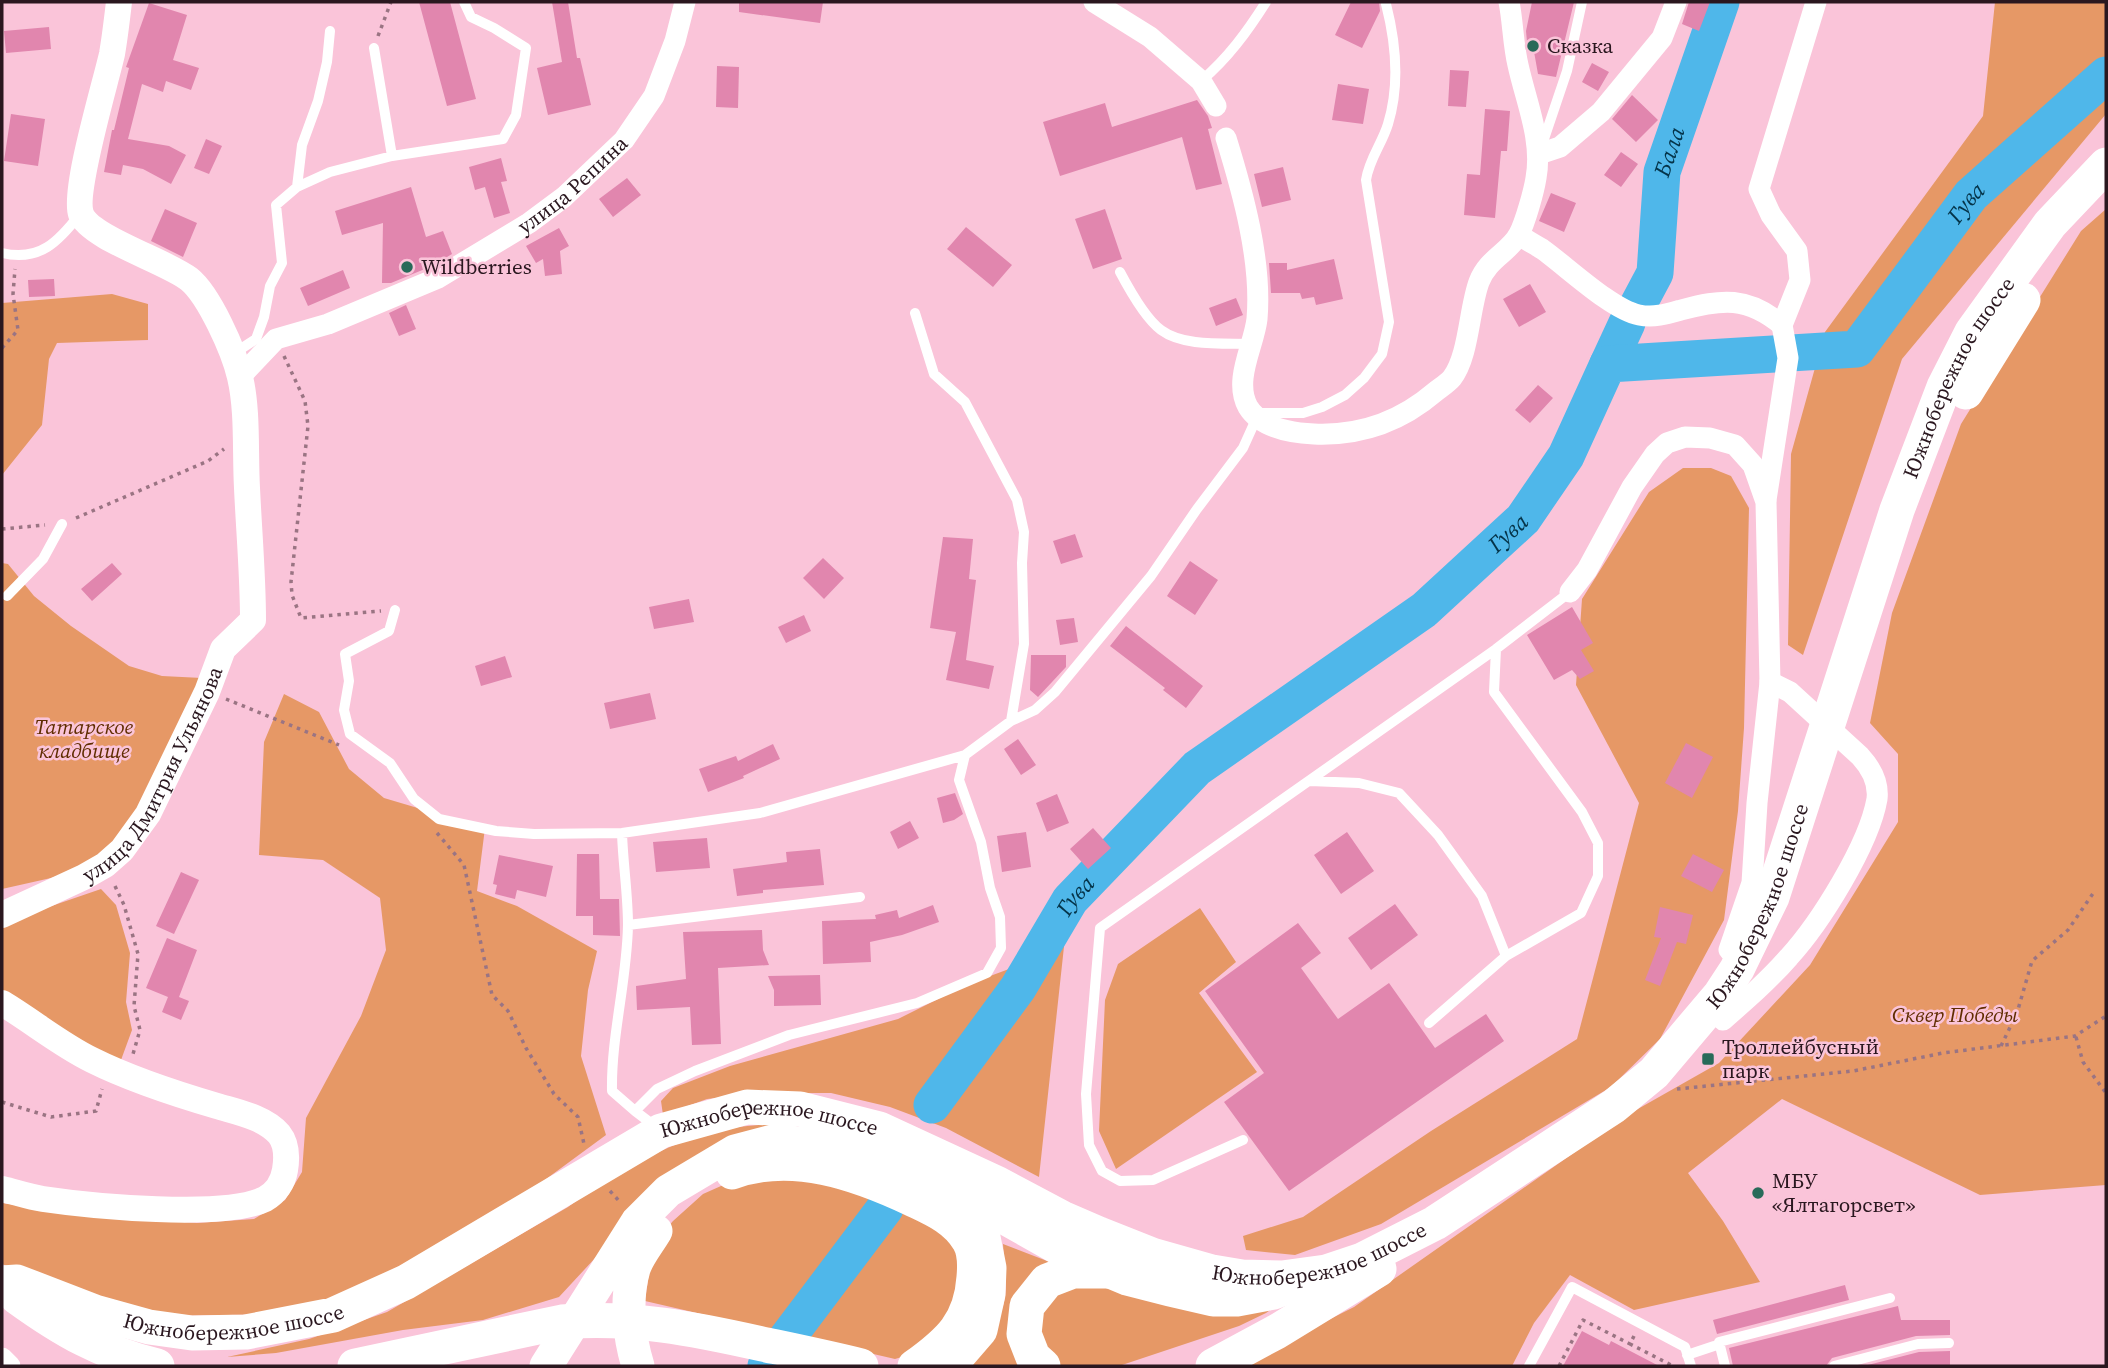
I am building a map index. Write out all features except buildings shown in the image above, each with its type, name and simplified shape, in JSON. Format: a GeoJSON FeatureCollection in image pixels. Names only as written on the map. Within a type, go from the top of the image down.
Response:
{"type":"FeatureCollection","features":[{"type":"Feature","properties":{"kind":"highway","name":"Южнобережное шоссе"},"geometry":{"type":"LineString","coordinates":[[1849,686],[1896,510],[1944,387],[1972,332],[2042,235],[2106,165]]}},
{"type":"Feature","properties":{"kind":"highway","name":"Южнобережное шоссе"},"geometry":{"type":"LineString","coordinates":[[114,1366],[80,1351],[16,1305],[2,1285],[17,1282],[95,1312],[149,1327],[192,1333],[246,1332],[333,1315],[406,1282],[648,1121],[747,1107],[800,1109],[878,1129],[1099,1234],[1187,1267],[1242,1278],[1282,1278],[1326,1272],[1362,1260],[1435,1223],[1624,1098],[1654,1073],[1720,995],[1755,934],[1772,897],[1934,459],[1964,396],[2020,304],[2070,235],[2106,197]]}},
{"type":"Feature","properties":{"kind":"highway","name":"Южнобережное шоссе"},"geometry":{"type":"LineString","coordinates":[[1213,1366],[1276,1332],[1544,1171],[1619,1121],[1657,1091],[1723,1020],[1771,939],[1811,833],[1825,759]]}},
{"type":"Feature","properties":{"kind":"highway"},"geometry":{"type":"LineString","coordinates":[[949,1366],[980,1330],[988,1294],[989,1268],[976,1202]]}},
{"type":"Feature","properties":{"kind":"highway"},"geometry":{"type":"LineString","coordinates":[[1043,1366],[1033,1357],[1024,1334],[1027,1306],[1047,1282],[1073,1271],[1108,1271]]}},
{"type":"Feature","properties":{"kind":"highway","name":"Южнобережное шоссе"},"geometry":{"type":"LineString","coordinates":[[16,1305],[81,1339],[127,1359],[157,1366]]}},
{"type":"Feature","properties":{"kind":"highway"},"geometry":{"type":"LineString","coordinates":[[411,1366],[533,1346],[562,1322],[594,1319],[649,1322],[705,1331],[859,1366]]}},
{"type":"Feature","properties":{"kind":"highway"},"geometry":{"type":"LineString","coordinates":[[355,1366],[591,1339],[647,1341],[707,1348],[778,1366]]}},
{"type":"Feature","properties":{"kind":"main road"},"geometry":{"type":"LineString","coordinates":[[533,1346],[637,1223],[668,1191],[735,1151],[777,1140],[862,1152],[922,1176],[976,1202],[1072,1256],[1149,1285],[1213,1300],[1237,1300],[1274,1293],[1326,1272]]}},
{"type":"Feature","properties":{"kind":"main road"},"geometry":{"type":"LineString","coordinates":[[638,1366],[630,1336],[634,1267],[668,1209],[723,1176],[769,1164],[832,1170],[883,1186],[947,1217],[968,1241],[974,1264],[971,1300],[959,1327],[947,1342],[914,1366]]}},
{"type":"Feature","properties":{"kind":"street"},"geometry":{"type":"LineString","coordinates":[[81,214],[78,202],[112,51],[119,2]]}},
{"type":"Feature","properties":{"kind":"street","name":"улица Репина"},"geometry":{"type":"LineString","coordinates":[[276,338],[328,324],[438,278],[529,223],[564,197],[624,140],[654,96],[675,41],[685,2]]}},
{"type":"Feature","properties":{"kind":"street"},"geometry":{"type":"LineString","coordinates":[[1094,2],[1150,37],[1200,81],[1216,106]]}},
{"type":"Feature","properties":{"kind":"street"},"geometry":{"type":"LineString","coordinates":[[1226,138],[1239,181],[1255,275],[1257,319],[1247,357],[1244,385],[1247,405],[1257,417],[1283,429],[1331,435],[1366,431],[1407,413],[1452,378],[1462,352],[1479,281],[1489,262],[1519,235],[1536,180],[1539,154],[1517,62],[1509,2]]}},
{"type":"Feature","properties":{"kind":"street"},"geometry":{"type":"LineString","coordinates":[[1539,154],[1560,147],[1601,112],[1662,38],[1676,2]]}},
{"type":"Feature","properties":{"kind":"street"},"geometry":{"type":"LineString","coordinates":[[1685,1039],[1722,968],[1752,883],[1757,803],[1770,682],[1766,502],[1788,358],[1783,329],[1800,279],[1797,251],[1771,215],[1759,189],[1816,2]]}},
{"type":"Feature","properties":{"kind":"street","name":"улица Дмитрия Ульянова"},"geometry":{"type":"LineString","coordinates":[[2,915],[105,865],[122,849],[148,814],[207,692],[223,649],[253,620],[245,434],[236,366],[210,304],[190,279],[110,239],[85,222],[81,214]]}},
{"type":"Feature","properties":{"kind":"street"},"geometry":{"type":"LineString","coordinates":[[1519,235],[1615,304],[1637,315],[1658,316],[1712,302],[1732,302],[1769,314],[1783,329]]}},
{"type":"Feature","properties":{"kind":"street"},"geometry":{"type":"LineString","coordinates":[[236,366],[276,338]]}},
{"type":"Feature","properties":{"kind":"street"},"geometry":{"type":"LineString","coordinates":[[1570,592],[1587,570],[1632,487],[1655,454],[1667,443],[1685,437],[1710,438],[1735,445],[1753,465],[1766,502]]}},
{"type":"Feature","properties":{"kind":"street"},"geometry":{"type":"LineString","coordinates":[[1723,1020],[1789,957],[1826,909],[1865,836],[1877,799],[1876,782],[1870,768],[1860,756],[1790,692],[1770,682]]}},
{"type":"Feature","properties":{"kind":"street"},"geometry":{"type":"LineString","coordinates":[[2,1003],[91,1060],[182,1096],[252,1116],[280,1135],[286,1149],[284,1178],[277,1190],[252,1204],[226,1208],[75,1202],[40,1198],[2,1189]]}},
{"type":"Feature","properties":{"kind":"street"},"geometry":{"type":"LineString","coordinates":[[2,1358],[10,1366]]}},
{"type":"Feature","properties":{"kind":"lane"},"geometry":{"type":"LineString","coordinates":[[236,366],[256,338],[264,317],[270,286],[282,263],[276,205],[297,187],[330,172],[392,156],[503,139],[516,115],[526,48],[494,27],[471,18],[464,2]]}},
{"type":"Feature","properties":{"kind":"lane"},"geometry":{"type":"LineString","coordinates":[[1200,81],[1222,63],[1247,33],[1266,2]]}},
{"type":"Feature","properties":{"kind":"lane"},"geometry":{"type":"LineString","coordinates":[[1539,154],[1567,71],[1582,2]]}},
{"type":"Feature","properties":{"kind":"lane"},"geometry":{"type":"LineString","coordinates":[[395,610],[389,631],[345,654],[349,681],[344,710],[350,734],[390,763],[414,799],[439,819],[496,831],[534,834],[622,833],[760,813],[965,755],[1011,721],[1035,710],[1055,692],[1151,576],[1243,448],[1257,417],[1263,413],[1303,412],[1322,407],[1345,395],[1364,378],[1382,354],[1390,322],[1366,180],[1369,165],[1387,127],[1395,96],[1396,72],[1386,4]]}},
{"type":"Feature","properties":{"kind":"lane"},"geometry":{"type":"LineString","coordinates":[[297,187],[302,145],[318,101],[327,62],[330,31]]}},
{"type":"Feature","properties":{"kind":"lane"},"geometry":{"type":"LineString","coordinates":[[374,48],[392,156]]}},
{"type":"Feature","properties":{"kind":"lane"},"geometry":{"type":"LineString","coordinates":[[2,253],[16,256],[44,250],[60,240],[81,214]]}},
{"type":"Feature","properties":{"kind":"lane"},"geometry":{"type":"LineString","coordinates":[[1120,272],[1156,326],[1163,331],[1198,341],[1252,344]]}},
{"type":"Feature","properties":{"kind":"lane"},"geometry":{"type":"LineString","coordinates":[[915,313],[934,374],[965,402],[1017,500],[1024,532],[1024,645],[1011,721]]}},
{"type":"Feature","properties":{"kind":"lane"},"geometry":{"type":"LineString","coordinates":[[7,596],[43,559],[62,524]]}},
{"type":"Feature","properties":{"kind":"lane"},"geometry":{"type":"LineString","coordinates":[[1243,1140],[1153,1180],[1120,1181],[1102,1171],[1089,1145],[1086,1094],[1100,928],[1496,649],[1570,592]]}},
{"type":"Feature","properties":{"kind":"lane"},"geometry":{"type":"LineString","coordinates":[[1429,1023],[1506,956],[1581,913],[1598,876],[1598,843],[1582,812],[1494,692],[1496,649]]}},
{"type":"Feature","properties":{"kind":"lane"},"geometry":{"type":"LineString","coordinates":[[622,833],[628,925],[620,1012],[611,1056],[612,1091],[648,1121],[657,1089],[695,1071],[789,1035],[917,1003],[987,973],[1001,948],[1000,917],[990,888],[981,842],[959,780],[965,755]]}},
{"type":"Feature","properties":{"kind":"lane"},"geometry":{"type":"LineString","coordinates":[[1310,781],[1359,783],[1399,793],[1438,835],[1482,896],[1506,956]]}},
{"type":"Feature","properties":{"kind":"lane"},"geometry":{"type":"LineString","coordinates":[[628,925],[860,897]]}},
{"type":"Feature","properties":{"kind":"lane"},"geometry":{"type":"LineString","coordinates":[[1529,1366],[1572,1287],[1685,1347],[1689,1361],[1714,1346]]}},
{"type":"Feature","properties":{"kind":"lane"},"geometry":{"type":"LineString","coordinates":[[1726,1366],[1719,1342],[1890,1298]]}},
{"type":"Feature","properties":{"kind":"lane"},"geometry":{"type":"LineString","coordinates":[[1834,1366],[1918,1344],[1949,1343]]}},
{"type":"Feature","properties":{"kind":"path"},"geometry":{"type":"LineString","coordinates":[[374,48],[391,2]]}},
{"type":"Feature","properties":{"kind":"path"},"geometry":{"type":"LineString","coordinates":[[2,348],[18,330],[13,294],[16,256]]}},
{"type":"Feature","properties":{"kind":"path"},"geometry":{"type":"LineString","coordinates":[[276,338],[305,401],[308,426],[291,582],[295,607],[301,618],[395,610]]}},
{"type":"Feature","properties":{"kind":"path"},"geometry":{"type":"LineString","coordinates":[[2,529],[62,524],[208,461],[245,434]]}},
{"type":"Feature","properties":{"kind":"path"},"geometry":{"type":"LineString","coordinates":[[207,692],[347,748]]}},
{"type":"Feature","properties":{"kind":"path"},"geometry":{"type":"LineString","coordinates":[[434,830],[464,865],[492,995],[508,1011],[554,1094],[578,1117],[587,1156]]}},
{"type":"Feature","properties":{"kind":"path"},"geometry":{"type":"LineString","coordinates":[[2,1102],[51,1116],[96,1111],[140,1030],[134,1006],[138,954],[124,905],[105,865]]}},
{"type":"Feature","properties":{"kind":"path"},"geometry":{"type":"LineString","coordinates":[[2001,1046],[2017,1013],[2032,961],[2068,930],[2094,892]]}},
{"type":"Feature","properties":{"kind":"path"},"geometry":{"type":"LineString","coordinates":[[1657,1091],[1853,1071],[1943,1053],[2075,1037],[2106,1016]]}},
{"type":"Feature","properties":{"kind":"path"},"geometry":{"type":"LineString","coordinates":[[2075,1037],[2083,1062],[2106,1093]]}},
{"type":"Feature","properties":{"kind":"path"},"geometry":{"type":"LineString","coordinates":[[1559,1366],[1583,1320],[1673,1366]]}},
{"type":"Feature","properties":{"kind":"path"},"geometry":{"type":"LineString","coordinates":[[1630,1344],[1636,1333]]}},
{"type":"Feature","properties":{"kind":"green space"},"geometry":{"type":"Polygon","coordinates":[[[1995,2],[2106,2],[2106,114],[1902,359],[1803,655],[1788,645],[1791,454],[1825,332],[1983,116],[1995,2]]]}},
{"type":"Feature","properties":{"kind":"green space","name":"Сквер Победы"},"geometry":{"type":"Polygon","coordinates":[[[2106,209],[2106,1185],[1980,1195],[1782,1099],[1688,1173],[1723,1221],[1760,1282],[1634,1310],[1570,1275],[1534,1323],[1512,1366],[1237,1366],[1354,1307],[1629,1114],[1719,1063],[1810,965],[1898,822],[1898,754],[1870,723],[1892,613],[1961,424],[2081,231],[2106,209]]]}},
{"type":"Feature","properties":{"kind":"green space"},"geometry":{"type":"Polygon","coordinates":[[[112,294],[148,304],[148,340],[57,343],[49,359],[42,425],[2,475],[2,303],[112,294]]]}},
{"type":"Feature","properties":{"kind":"green space"},"geometry":{"type":"Polygon","coordinates":[[[1683,468],[1711,468],[1731,476],[1749,508],[1744,728],[1738,811],[1724,920],[1660,1039],[1611,1087],[1381,1224],[1295,1255],[1246,1250],[1243,1236],[1303,1217],[1431,1131],[1577,1039],[1639,803],[1576,685],[1582,599],[1649,492],[1683,468]]]}},
{"type":"Feature","properties":{"kind":"green space","name":"Татарское кладбище"},"geometry":{"type":"Polygon","coordinates":[[[2,563],[8,564],[34,596],[71,626],[129,666],[162,676],[202,678],[142,810],[96,864],[2,889],[2,563]]]}},
{"type":"Feature","properties":{"kind":"green space"},"geometry":{"type":"Polygon","coordinates":[[[284,694],[319,712],[349,769],[384,798],[485,828],[477,891],[517,906],[597,951],[588,990],[581,1056],[606,1135],[523,1196],[333,1304],[279,1314],[170,1316],[56,1286],[2,1264],[2,1203],[106,1217],[197,1223],[254,1219],[285,1200],[302,1172],[306,1118],[361,1016],[386,950],[380,898],[323,860],[259,855],[264,742],[284,694]]]}},
{"type":"Feature","properties":{"kind":"green space"},"geometry":{"type":"Polygon","coordinates":[[[101,889],[116,905],[130,953],[126,1002],[132,1030],[121,1060],[86,1045],[2,994],[2,923],[101,889]]]}},
{"type":"Feature","properties":{"kind":"green space"},"geometry":{"type":"Polygon","coordinates":[[[1200,908],[1236,962],[1199,993],[1257,1072],[1116,1169],[1099,1131],[1105,1000],[1118,964],[1200,908]]]}},
{"type":"Feature","properties":{"kind":"green space"},"geometry":{"type":"Polygon","coordinates":[[[1067,919],[1039,1177],[946,1128],[890,1107],[831,1093],[764,1093],[707,1099],[663,1115],[661,1101],[673,1088],[730,1066],[898,1019],[966,985],[1017,966],[1067,919]]]}},
{"type":"Feature","properties":{"kind":"green space"},"geometry":{"type":"Polygon","coordinates":[[[759,1125],[794,1125],[739,1140],[597,1256],[559,1297],[483,1320],[403,1330],[276,1353],[227,1357],[309,1339],[387,1312],[568,1207],[641,1161],[701,1135],[759,1125]]]}},
{"type":"Feature","properties":{"kind":"green space"},"geometry":{"type":"Polygon","coordinates":[[[739,1178],[839,1179],[951,1232],[966,1291],[922,1351],[895,1359],[645,1301],[653,1244],[673,1221],[703,1194],[739,1178]]]}},
{"type":"Feature","properties":{"kind":"green space"},"geometry":{"type":"Polygon","coordinates":[[[1003,1244],[1073,1271],[1277,1305],[1239,1326],[1119,1366],[962,1366],[991,1330],[1003,1306],[1006,1283],[1003,1244]]]}},
{"type":"Feature","properties":{"kind":"waterway","name":"Бала"},"geometry":{"type":"LineString","coordinates":[[1638,305],[1655,273],[1662,172],[1721,2]]}},
{"type":"Feature","properties":{"kind":"waterway","name":"Гува"},"geometry":{"type":"LineString","coordinates":[[932,1105],[1018,988],[1070,900],[1197,768],[1424,610],[1523,519],[1566,456],[1608,364],[1857,349],[1971,195],[2106,75]]}},
{"type":"Feature","properties":{"kind":"waterway","name":"Бала"},"geometry":{"type":"LineString","coordinates":[[1608,364],[1627,323]]}},
{"type":"Feature","properties":{"kind":"waterway","name":"Гува"},"geometry":{"type":"LineString","coordinates":[[766,1366],[885,1208]]}},
{"type":"Feature","properties":{"kind":"place","name":"Сказка"},"geometry":{"type":"Point","coordinates":[1533,46]}},
{"type":"Feature","properties":{"kind":"place","name":"Wildberries"},"geometry":{"type":"Point","coordinates":[407,267]}},
{"type":"Feature","properties":{"kind":"place","name":"Троллейбусный парк"},"geometry":{"type":"Point","coordinates":[1708,1059]}},
{"type":"Feature","properties":{"kind":"place","name":"МБУ «Ялтагорсвет»"},"geometry":{"type":"Point","coordinates":[1758,1193]}}]}
